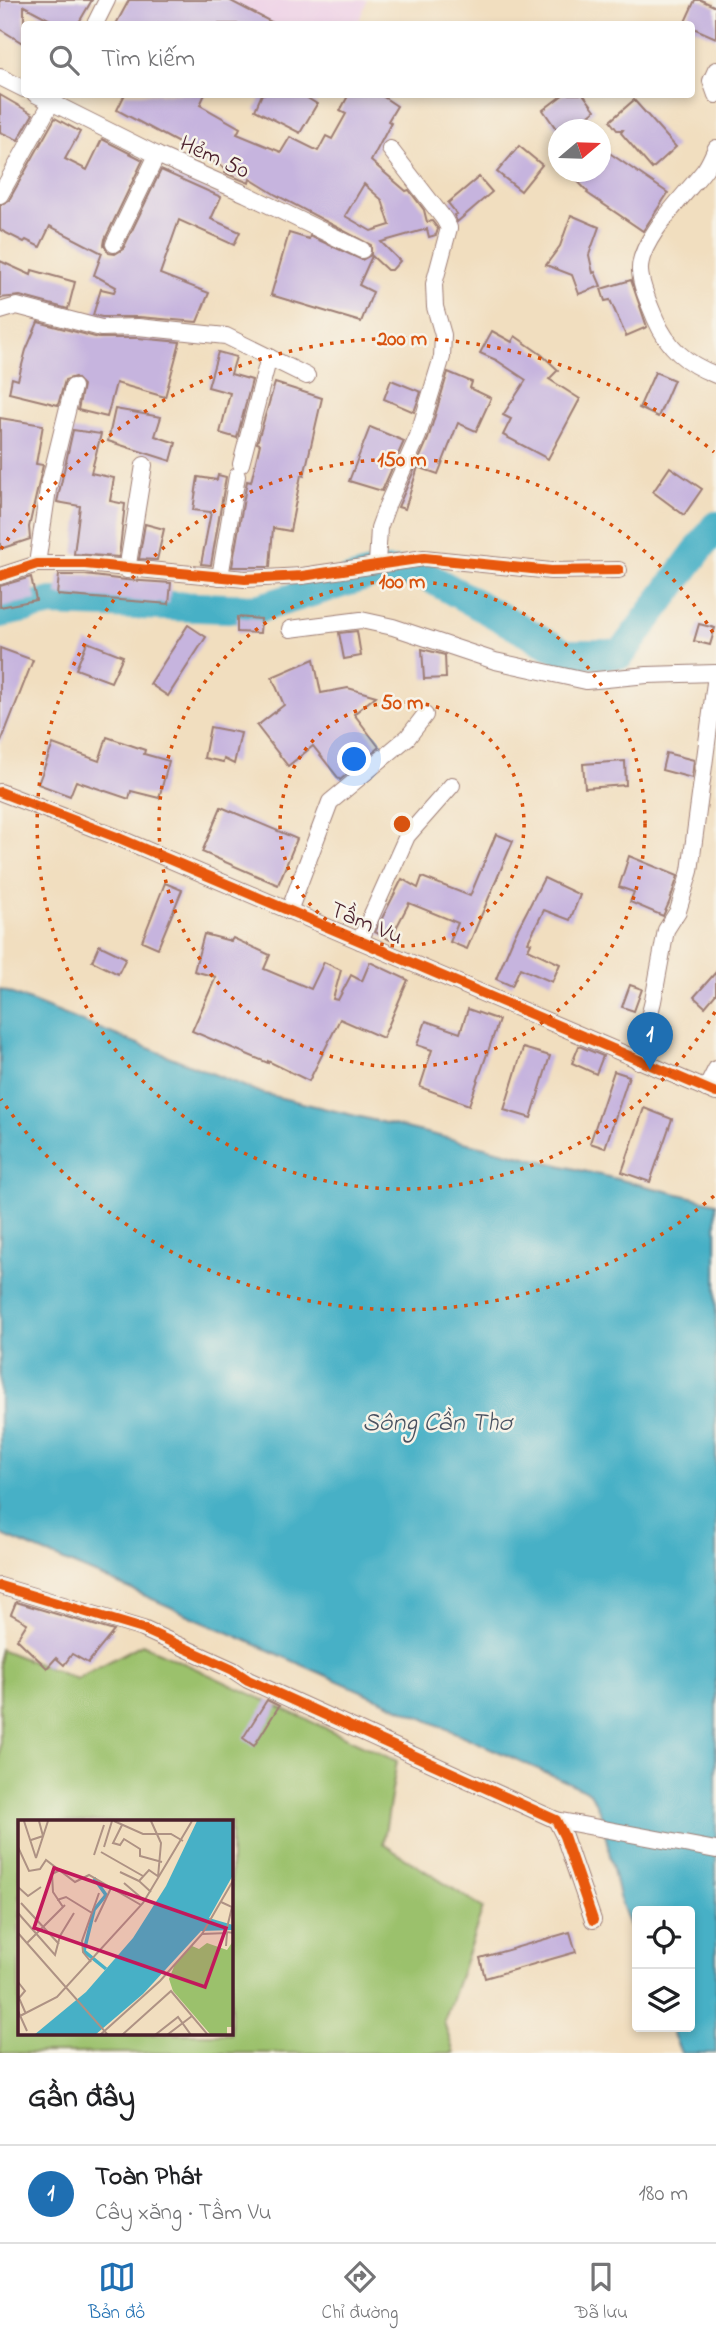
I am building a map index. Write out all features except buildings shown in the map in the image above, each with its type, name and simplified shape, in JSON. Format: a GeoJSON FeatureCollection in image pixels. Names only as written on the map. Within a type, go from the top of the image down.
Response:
{"type":"FeatureCollection","features":[{"type":"Feature","properties":{"kind":"street"},"geometry":{"type":"LineString","coordinates":[[96,21],[107,0]]}},
{"type":"Feature","properties":{"kind":"street"},"geometry":{"type":"LineString","coordinates":[[716,70],[711,81],[716,95]]}},
{"type":"Feature","properties":{"kind":"street"},"geometry":{"type":"LineString","coordinates":[[0,77],[21,88]]}},
{"type":"Feature","properties":{"kind":"street"},"geometry":{"type":"LineString","coordinates":[[0,195],[53,98]]}},
{"type":"Feature","properties":{"kind":"street","name":"Hẻm 50"},"geometry":{"type":"LineString","coordinates":[[53,98],[157,155],[362,250]]}},
{"type":"Feature","properties":{"kind":"street"},"geometry":{"type":"LineString","coordinates":[[716,148],[705,170],[672,207],[647,246],[640,270],[648,300],[663,337],[682,357],[716,375]]}},
{"type":"Feature","properties":{"kind":"street"},"geometry":{"type":"LineString","coordinates":[[377,564],[379,528],[418,436],[442,357],[443,335],[435,307],[434,284],[449,228],[390,149]]}},
{"type":"Feature","properties":{"kind":"street"},"geometry":{"type":"LineString","coordinates":[[114,244],[157,155]]}},
{"type":"Feature","properties":{"kind":"street"},"geometry":{"type":"LineString","coordinates":[[0,311],[18,306],[101,328],[138,327],[226,336],[307,376]]}},
{"type":"Feature","properties":{"kind":"street"},"geometry":{"type":"LineString","coordinates":[[220,578],[239,470],[269,357]]}},
{"type":"Feature","properties":{"kind":"street"},"geometry":{"type":"LineString","coordinates":[[37,564],[48,489],[74,387]]}},
{"type":"Feature","properties":{"kind":"street"},"geometry":{"type":"LineString","coordinates":[[127,570],[144,465]]}},
{"type":"Feature","properties":{"kind":"street"},"geometry":{"type":"LineString","coordinates":[[0,576],[37,564],[85,564],[245,579],[302,576],[425,558],[551,571],[619,570]]}},
{"type":"Feature","properties":{"kind":"street"},"geometry":{"type":"LineString","coordinates":[[290,629],[361,620],[393,627],[495,661],[586,681],[647,675],[716,674],[690,871],[678,911],[666,930],[653,1001],[638,1061]]}},
{"type":"Feature","properties":{"kind":"street"},"geometry":{"type":"LineString","coordinates":[[289,911],[330,802],[408,737],[425,715]]}},
{"type":"Feature","properties":{"kind":"street"},"geometry":{"type":"LineString","coordinates":[[360,942],[407,836],[452,785]]}},
{"type":"Feature","properties":{"kind":"street","name":"Tầm Vu"},"geometry":{"type":"LineString","coordinates":[[0,792],[119,838],[711,1091]]}},
{"type":"Feature","properties":{"kind":"street"},"geometry":{"type":"LineString","coordinates":[[711,1091],[716,1069]]}},
{"type":"Feature","properties":{"kind":"street"},"geometry":{"type":"LineString","coordinates":[[0,1586],[143,1629],[233,1670],[248,1680],[556,1820],[716,1850]]}},
{"type":"Feature","properties":{"kind":"street"},"geometry":{"type":"LineString","coordinates":[[556,1820],[593,1920]]}},
{"type":"Feature","properties":{"kind":"shaded area"},"geometry":{"type":"Polygon","coordinates":[[[186,0],[367,0],[359,21],[194,21],[179,14],[186,0]]]}},
{"type":"Feature","properties":{"kind":"green space"},"geometry":{"type":"Polygon","coordinates":[[[142,1644],[397,1761],[383,1844],[483,1908],[444,2022],[454,2053],[0,2053],[0,1649],[76,1679],[142,1644]]]}},
{"type":"Feature","properties":{"kind":"water","name":"Sông Cần Thơ"},"geometry":{"type":"Polygon","coordinates":[[[0,989],[261,1093],[716,1203],[716,2053],[681,2053],[672,2032],[695,2032],[695,1906],[632,1906],[632,1931],[619,1897],[601,1814],[590,1792],[0,1534],[0,989]]]}},
{"type":"Feature","properties":{"kind":"waterway"},"geometry":{"type":"LineString","coordinates":[[0,613],[52,602],[256,609],[379,572],[421,573],[566,654],[621,654],[716,526]]}},
{"type":"Feature","properties":{"kind":"cycle path"},"geometry":{"type":"LineString","coordinates":[[0,576],[37,564],[85,564],[245,579],[302,576],[424,558],[551,571],[619,570]]}},
{"type":"Feature","properties":{"kind":"cycle path"},"geometry":{"type":"LineString","coordinates":[[0,792],[119,838],[716,1093]]}},
{"type":"Feature","properties":{"kind":"cycle path"},"geometry":{"type":"LineString","coordinates":[[0,1586],[143,1629],[233,1670],[248,1680],[556,1820],[593,1920]]}},
{"type":"Feature","properties":{"kind":"place","name":"Toàn Phát"},"geometry":{"type":"Point","coordinates":[650,1070]}}]}
